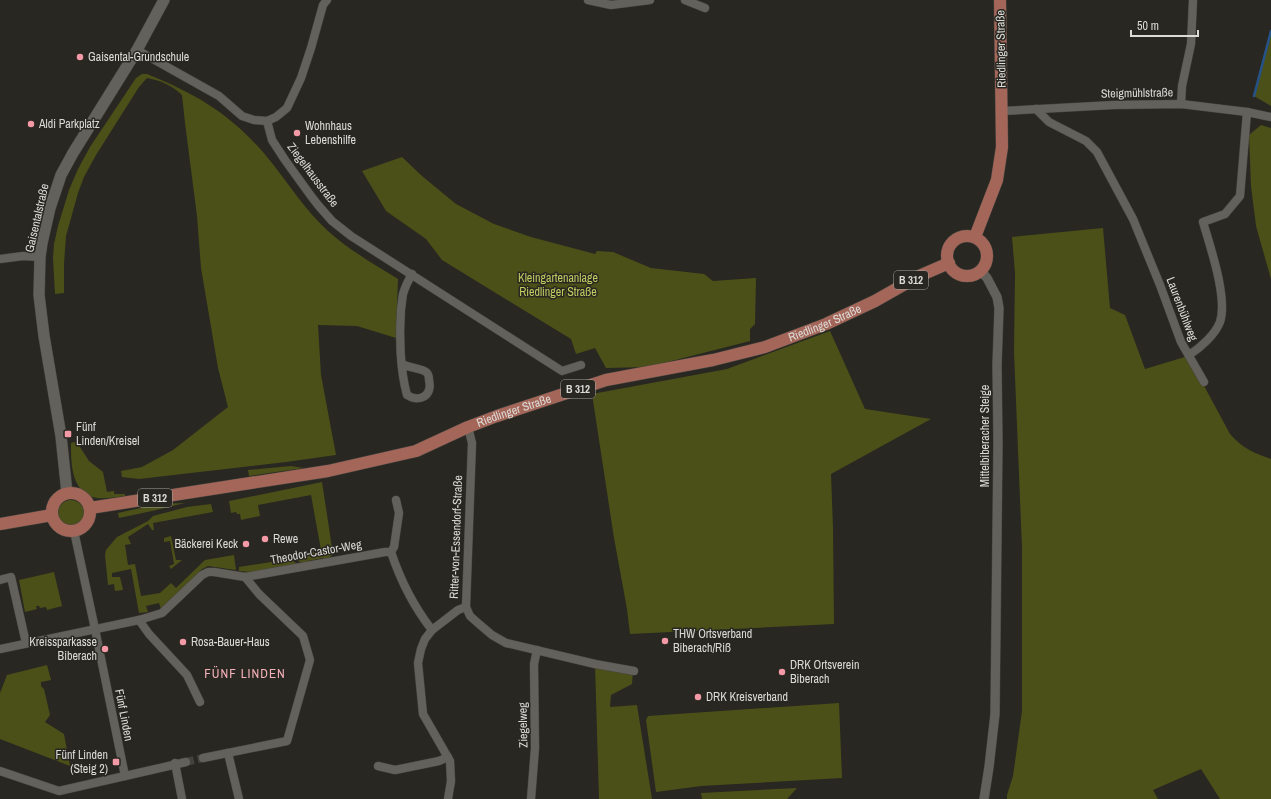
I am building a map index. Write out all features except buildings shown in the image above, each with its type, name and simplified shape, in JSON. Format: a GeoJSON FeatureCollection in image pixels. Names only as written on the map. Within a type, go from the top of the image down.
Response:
{"type":"FeatureCollection","features":[{"type":"Feature","properties":{"kind":"main road","name":"Gaisentalstraße"},"geometry":{"type":"LineString","coordinates":[[67,493],[61,433],[44,336],[39,295],[40,257],[50,208],[61,175],[137,50],[164,0]]}},
{"type":"Feature","properties":{"kind":"main road","name":"Riedlinger Straße"},"geometry":{"type":"LineString","coordinates":[[975,237],[997,180],[1002,147],[1000,0]]}},
{"type":"Feature","properties":{"kind":"main road"},"geometry":{"type":"LineString","coordinates":[[960,237],[975,237],[982,241],[986,248],[986,264],[981,271],[970,276],[964,276],[952,269],[947,256],[949,248],[953,242],[960,237]]}},
{"type":"Feature","properties":{"kind":"main road","name":"Riedlinger Straße"},"geometry":{"type":"LineString","coordinates":[[90,508],[328,471],[416,451],[468,427],[538,401],[606,380],[713,360],[766,347],[826,324],[875,301],[919,276],[949,263]]}},
{"type":"Feature","properties":{"kind":"main road"},"geometry":{"type":"LineString","coordinates":[[67,493],[79,494],[88,502],[90,508],[90,514],[85,526],[74,531],[62,529],[57,526],[52,515],[53,504],[56,499],[67,493]]}},
{"type":"Feature","properties":{"kind":"main road"},"geometry":{"type":"LineString","coordinates":[[0,524],[52,515]]}},
{"type":"Feature","properties":{"kind":"street"},"geometry":{"type":"LineString","coordinates":[[137,50],[219,96],[242,116],[254,120],[266,121],[276,117],[288,108],[301,78],[323,4],[327,0]]}},
{"type":"Feature","properties":{"kind":"street"},"geometry":{"type":"LineString","coordinates":[[588,0],[611,5],[650,0]]}},
{"type":"Feature","properties":{"kind":"street"},"geometry":{"type":"LineString","coordinates":[[685,0],[705,8]]}},
{"type":"Feature","properties":{"kind":"street"},"geometry":{"type":"LineString","coordinates":[[1181,104],[1182,86],[1191,44],[1193,0]]}},
{"type":"Feature","properties":{"kind":"street","name":"Steigmühlstraße"},"geometry":{"type":"LineString","coordinates":[[1002,111],[1114,105],[1181,104],[1261,114],[1271,118]]}},
{"type":"Feature","properties":{"kind":"street","name":"Laurenbühlweg"},"geometry":{"type":"LineString","coordinates":[[1036,109],[1049,122],[1086,141],[1097,152],[1133,219],[1181,342],[1189,355],[1210,338],[1220,322],[1222,302],[1214,258],[1203,222],[1225,214],[1240,196],[1247,112]]}},
{"type":"Feature","properties":{"kind":"street","name":"Ziegelhausstraße"},"geometry":{"type":"LineString","coordinates":[[266,121],[272,140],[318,205],[332,220],[351,236],[562,371],[581,365]]}},
{"type":"Feature","properties":{"kind":"street"},"geometry":{"type":"LineString","coordinates":[[0,259],[13,256],[40,257]]}},
{"type":"Feature","properties":{"kind":"street","name":"Mittelbiberacher Steige"},"geometry":{"type":"LineString","coordinates":[[981,271],[987,278],[997,297],[1000,308],[997,364],[998,444],[995,714],[984,799]]}},
{"type":"Feature","properties":{"kind":"street"},"geometry":{"type":"LineString","coordinates":[[402,364],[424,371],[428,374],[431,386],[426,396],[416,399],[407,395],[402,364],[402,295],[412,274]]}},
{"type":"Feature","properties":{"kind":"street"},"geometry":{"type":"LineString","coordinates":[[1189,355],[1204,382]]}},
{"type":"Feature","properties":{"kind":"street","name":"Ritter-von-Essendorf-Straße"},"geometry":{"type":"LineString","coordinates":[[468,427],[472,443],[466,607],[470,616],[492,634],[506,643],[594,664],[634,671]]}},
{"type":"Feature","properties":{"kind":"street"},"geometry":{"type":"LineString","coordinates":[[396,500],[399,513],[394,547],[391,552],[396,567],[413,600],[432,630]]}},
{"type":"Feature","properties":{"kind":"street","name":"Fünf Linden"},"geometry":{"type":"LineString","coordinates":[[74,531],[125,776]]}},
{"type":"Feature","properties":{"kind":"street","name":"Theodor-Castor-Weg"},"geometry":{"type":"LineString","coordinates":[[0,649],[139,620],[162,613],[202,575],[208,572],[245,577],[391,552]]}},
{"type":"Feature","properties":{"kind":"street"},"geometry":{"type":"LineString","coordinates":[[0,580],[11,577],[26,643]]}},
{"type":"Feature","properties":{"kind":"street"},"geometry":{"type":"LineString","coordinates":[[203,758],[287,741],[310,660],[303,636],[259,594],[245,577]]}},
{"type":"Feature","properties":{"kind":"street"},"geometry":{"type":"LineString","coordinates":[[448,799],[451,782],[450,761],[423,714],[418,663],[421,648],[425,639],[432,630],[458,610],[466,607]]}},
{"type":"Feature","properties":{"kind":"street"},"geometry":{"type":"LineString","coordinates":[[139,620],[149,634],[187,674],[200,702]]}},
{"type":"Feature","properties":{"kind":"street","name":"Ziegelweg"},"geometry":{"type":"LineString","coordinates":[[531,799],[536,748],[534,664],[537,650]]}},
{"type":"Feature","properties":{"kind":"street"},"geometry":{"type":"LineString","coordinates":[[228,753],[239,799]]}},
{"type":"Feature","properties":{"kind":"street"},"geometry":{"type":"LineString","coordinates":[[378,766],[395,770],[439,761],[448,757]]}},
{"type":"Feature","properties":{"kind":"street"},"geometry":{"type":"LineString","coordinates":[[0,771],[59,792],[175,763],[186,762]]}},
{"type":"Feature","properties":{"kind":"street"},"geometry":{"type":"LineString","coordinates":[[175,763],[182,799]]}},
{"type":"Feature","properties":{"kind":"green space"},"geometry":{"type":"Polygon","coordinates":[[[1271,31],[1271,106],[1254,96],[1271,31]]]}},
{"type":"Feature","properties":{"kind":"green space"},"geometry":{"type":"Polygon","coordinates":[[[142,74],[147,74],[184,91],[201,100],[230,120],[258,147],[305,207],[328,231],[353,251],[398,279],[396,338],[357,326],[318,325],[321,375],[336,455],[139,479],[122,477],[121,471],[142,467],[173,450],[228,407],[218,368],[201,268],[197,216],[182,95],[170,86],[147,78],[139,87],[96,155],[84,177],[78,193],[66,236],[64,293],[55,294],[53,258],[54,244],[69,190],[90,147],[136,78],[142,74]]]}},
{"type":"Feature","properties":{"kind":"green space"},"geometry":{"type":"Polygon","coordinates":[[[1261,125],[1271,128],[1271,279],[1256,226],[1251,186],[1249,135],[1261,125]]]}},
{"type":"Feature","properties":{"kind":"green space","name":"Kleingartenanlage Riedlinger Straße"},"geometry":{"type":"Polygon","coordinates":[[[402,157],[422,176],[456,204],[494,224],[531,237],[595,254],[597,251],[613,252],[651,268],[704,274],[713,281],[756,278],[755,324],[750,329],[750,341],[648,367],[606,368],[595,348],[576,354],[571,339],[442,260],[426,239],[386,211],[362,171],[402,157]]]}},
{"type":"Feature","properties":{"kind":"green space"},"geometry":{"type":"Polygon","coordinates":[[[1103,228],[1110,308],[1125,315],[1145,369],[1188,356],[1230,434],[1249,450],[1271,459],[1271,799],[1220,799],[1201,769],[1153,790],[1158,799],[1007,799],[1013,776],[1022,711],[1022,548],[1014,352],[1015,273],[1012,237],[1103,228]]]}},
{"type":"Feature","properties":{"kind":"green space"},"geometry":{"type":"Polygon","coordinates":[[[830,331],[865,409],[931,419],[831,474],[834,624],[630,634],[592,394],[727,369],[830,331]]]}},
{"type":"Feature","properties":{"kind":"green space"},"geometry":{"type":"Polygon","coordinates":[[[74,442],[78,444],[89,461],[103,472],[107,492],[114,491],[114,494],[125,494],[125,496],[97,498],[82,491],[77,484],[72,468],[71,443],[74,442]]]}},
{"type":"Feature","properties":{"kind":"green space"},"geometry":{"type":"Polygon","coordinates":[[[291,466],[304,468],[249,476],[248,470],[291,466]]]}},
{"type":"Feature","properties":{"kind":"green space"},"geometry":{"type":"Polygon","coordinates":[[[322,482],[333,554],[326,561],[324,561],[323,558],[308,561],[307,564],[303,564],[291,556],[321,550],[311,495],[258,505],[260,516],[241,520],[240,514],[237,514],[236,512],[231,513],[229,501],[322,482]]]}},
{"type":"Feature","properties":{"kind":"green space"},"geometry":{"type":"Polygon","coordinates":[[[71,500],[80,504],[84,513],[80,522],[71,526],[62,522],[58,513],[62,504],[71,500]]]}},
{"type":"Feature","properties":{"kind":"green space"},"geometry":{"type":"Polygon","coordinates":[[[185,503],[119,518],[118,513],[158,504],[185,503]]]}},
{"type":"Feature","properties":{"kind":"green space"},"geometry":{"type":"Polygon","coordinates":[[[211,504],[213,512],[153,523],[154,530],[152,530],[148,524],[128,537],[131,544],[125,545],[128,565],[135,564],[141,596],[160,593],[171,583],[176,588],[205,560],[234,555],[236,570],[208,566],[202,569],[161,609],[159,603],[146,606],[148,612],[139,613],[131,569],[112,573],[112,577],[120,577],[123,590],[115,591],[114,584],[108,585],[105,555],[106,550],[117,537],[148,521],[153,516],[187,507],[211,504]]]}},
{"type":"Feature","properties":{"kind":"green space"},"geometry":{"type":"Polygon","coordinates":[[[171,536],[176,560],[182,560],[171,569],[169,566],[174,564],[170,541],[164,542],[164,538],[171,536]]]}},
{"type":"Feature","properties":{"kind":"green space"},"geometry":{"type":"Polygon","coordinates":[[[290,559],[296,563],[295,565],[250,572],[239,571],[239,567],[290,559]]]}},
{"type":"Feature","properties":{"kind":"green space"},"geometry":{"type":"Polygon","coordinates":[[[54,572],[62,606],[47,610],[46,607],[40,608],[39,606],[36,606],[37,609],[25,612],[19,580],[54,572]]]}},
{"type":"Feature","properties":{"kind":"green space"},"geometry":{"type":"Polygon","coordinates":[[[595,664],[633,671],[632,684],[611,695],[610,707],[637,705],[652,799],[599,799],[595,664]]]}},
{"type":"Feature","properties":{"kind":"green space"},"geometry":{"type":"Polygon","coordinates":[[[47,665],[51,680],[41,682],[50,715],[45,722],[64,734],[70,766],[0,739],[0,693],[7,675],[47,665]]]}},
{"type":"Feature","properties":{"kind":"green space"},"geometry":{"type":"Polygon","coordinates":[[[839,703],[842,778],[701,786],[656,792],[646,720],[648,716],[839,703]]]}},
{"type":"Feature","properties":{"kind":"green space"},"geometry":{"type":"Polygon","coordinates":[[[797,788],[787,799],[702,799],[701,793],[797,788]]]}},
{"type":"Feature","properties":{"kind":"waterway"},"geometry":{"type":"LineString","coordinates":[[1254,96],[1271,31]]}},
{"type":"Feature","properties":{"kind":"tunnel"},"geometry":{"type":"LineString","coordinates":[[186,762],[203,758]]}},
{"type":"Feature","properties":{"kind":"place","name":"Gaisental-Grundschule"},"geometry":{"type":"Point","coordinates":[80,57]}},
{"type":"Feature","properties":{"kind":"place","name":"Aldi Parkplatz"},"geometry":{"type":"Point","coordinates":[31,124]}},
{"type":"Feature","properties":{"kind":"place","name":"Wohnhaus Lebenshilfe"},"geometry":{"type":"Point","coordinates":[297,133]}},
{"type":"Feature","properties":{"kind":"place","name":"Fünf Linden/Kreisel"},"geometry":{"type":"Point","coordinates":[68,434]}},
{"type":"Feature","properties":{"kind":"place","name":"Rewe"},"geometry":{"type":"Point","coordinates":[265,539]}},
{"type":"Feature","properties":{"kind":"place","name":"Bäckerei Keck"},"geometry":{"type":"Point","coordinates":[246,544]}},
{"type":"Feature","properties":{"kind":"place","name":"THW Ortsverband Biberach/Riß"},"geometry":{"type":"Point","coordinates":[665,641]}},
{"type":"Feature","properties":{"kind":"place","name":"Rosa-Bauer-Haus"},"geometry":{"type":"Point","coordinates":[183,642]}},
{"type":"Feature","properties":{"kind":"place","name":"Kreissparkasse Biberach"},"geometry":{"type":"Point","coordinates":[105,649]}},
{"type":"Feature","properties":{"kind":"place","name":"DRK Ortsverein Biberach"},"geometry":{"type":"Point","coordinates":[782,672]}},
{"type":"Feature","properties":{"kind":"place","name":"DRK Kreisverband"},"geometry":{"type":"Point","coordinates":[698,697]}},
{"type":"Feature","properties":{"kind":"place","name":"Fünf Linden (Steig 2)"},"geometry":{"type":"Point","coordinates":[116,762]}},
{"type":"Feature","properties":{"kind":"district","name":"FÜNF LINDEN"},"geometry":{"type":"Point","coordinates":[245,673]}}]}
